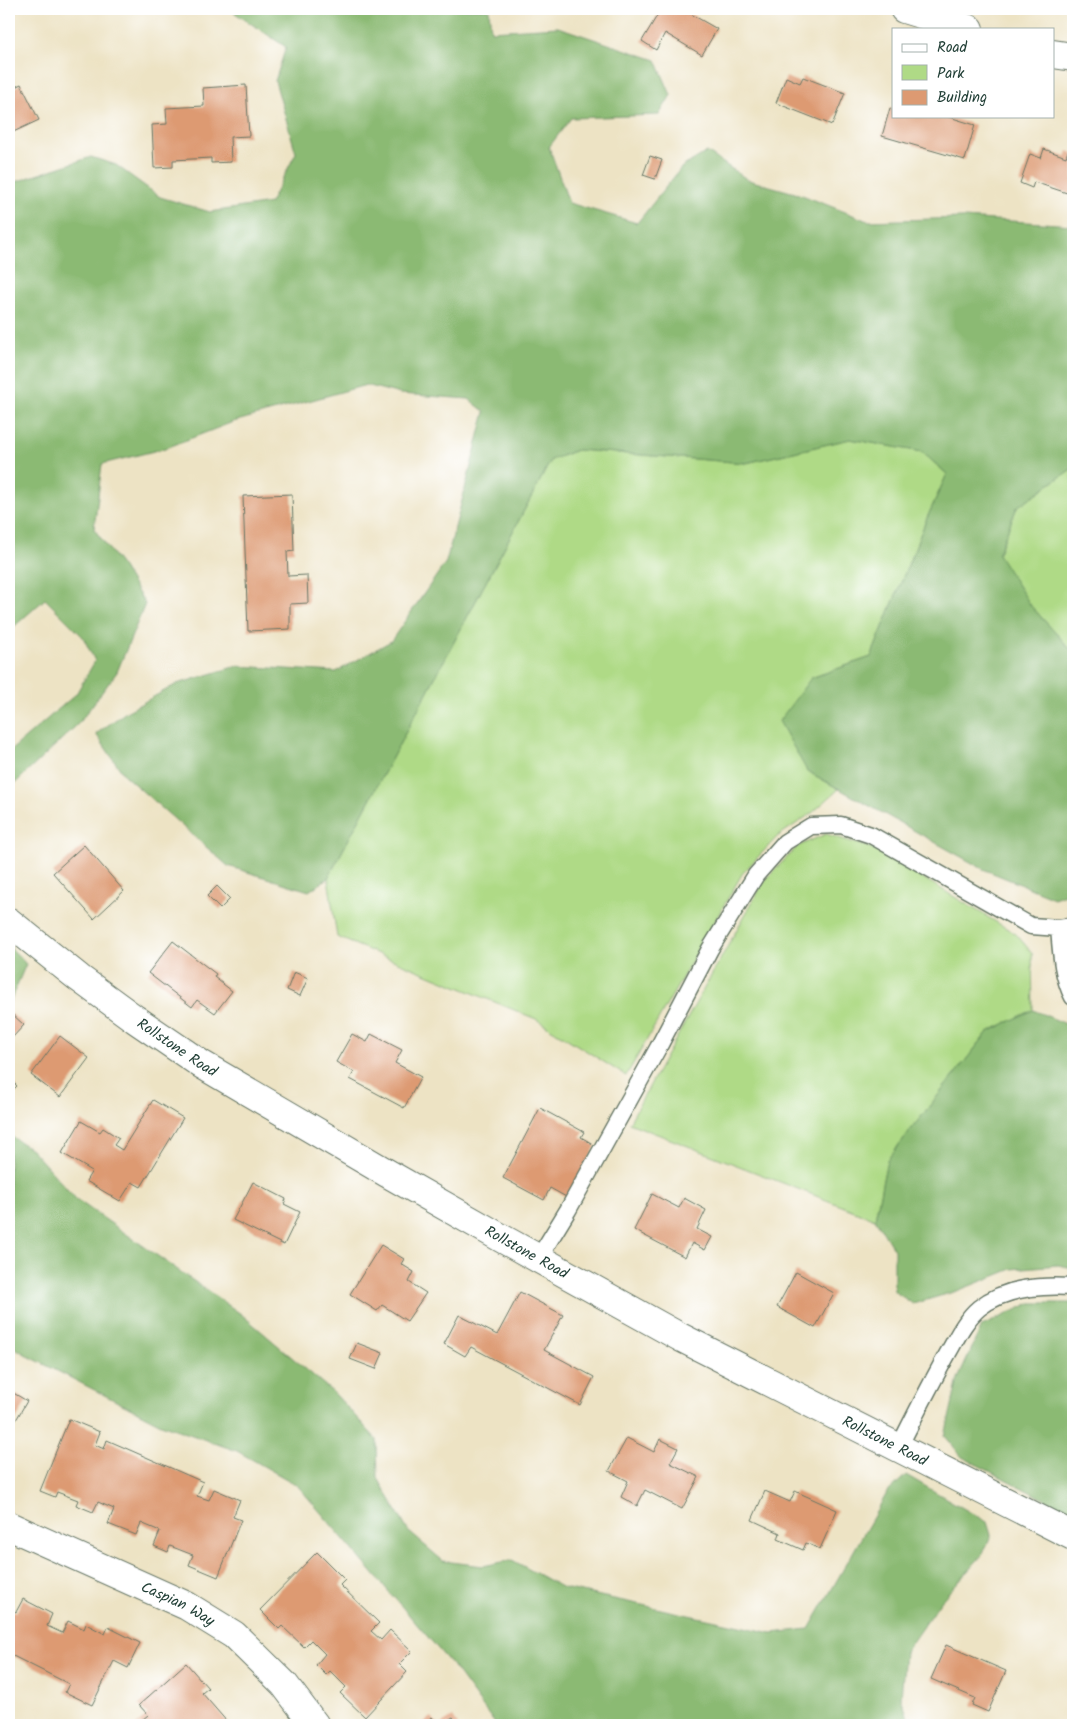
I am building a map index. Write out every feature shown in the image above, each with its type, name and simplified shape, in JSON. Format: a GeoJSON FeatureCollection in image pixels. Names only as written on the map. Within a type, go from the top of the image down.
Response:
{"type":"FeatureCollection","features":[{"type":"Feature","properties":{"kind":"street"},"geometry":{"type":"LineString","coordinates":[[904,9],[966,28]]}},
{"type":"Feature","properties":{"kind":"street"},"geometry":{"type":"LineString","coordinates":[[1054,54],[1073,57]]}},
{"type":"Feature","properties":{"kind":"street","name":"Rollstone Road"},"geometry":{"type":"LineString","coordinates":[[9,922],[79,978],[201,1064],[538,1259],[680,1337],[1073,1536]]}},
{"type":"Feature","properties":{"kind":"street","name":"Caspian Way"},"geometry":{"type":"LineString","coordinates":[[9,1526],[187,1606],[234,1635],[284,1684],[315,1725]]}},
{"type":"Feature","properties":{"kind":"lane"},"geometry":{"type":"LineString","coordinates":[[538,1259],[568,1210],[658,1048],[710,949],[756,875],[785,842],[811,826],[841,825],[871,835],[1032,926],[1066,927],[1062,963],[1066,984],[1073,997]]}},
{"type":"Feature","properties":{"kind":"lane"},"geometry":{"type":"LineString","coordinates":[[899,1447],[944,1359],[978,1309],[997,1297],[1023,1288],[1073,1287]]}},
{"type":"Feature","properties":{"kind":"green space"},"geometry":{"type":"Polygon","coordinates":[[[229,9],[489,9],[491,31],[558,27],[656,60],[671,95],[659,115],[571,118],[549,147],[569,203],[637,223],[682,167],[707,152],[748,180],[802,195],[868,221],[963,218],[1073,225],[1073,468],[1017,507],[998,554],[1031,606],[1073,652],[1073,891],[1054,898],[983,869],[807,771],[779,721],[811,678],[871,657],[927,518],[947,474],[922,452],[850,439],[746,463],[577,450],[551,460],[328,878],[309,891],[228,866],[124,775],[96,734],[126,712],[177,684],[237,666],[336,672],[391,641],[446,562],[485,412],[469,399],[400,394],[366,385],[233,422],[166,448],[102,464],[94,529],[123,568],[145,604],[117,672],[79,723],[9,789],[9,752],[76,694],[95,661],[83,637],[45,599],[9,631],[9,184],[91,157],[116,165],[160,197],[210,212],[270,203],[296,153],[275,81],[286,47],[229,9]]]}},
{"type":"Feature","properties":{"kind":"green space"},"geometry":{"type":"Polygon","coordinates":[[[850,439],[922,452],[947,474],[927,518],[871,657],[811,678],[807,771],[839,789],[812,813],[778,836],[742,874],[626,1076],[536,1019],[337,937],[328,878],[551,460],[577,450],[746,463],[850,439]]]}},
{"type":"Feature","properties":{"kind":"green space"},"geometry":{"type":"Polygon","coordinates":[[[1073,468],[1073,652],[1031,606],[998,555],[1017,507],[1073,468]]]}},
{"type":"Feature","properties":{"kind":"green space"},"geometry":{"type":"Polygon","coordinates":[[[826,834],[875,849],[1016,934],[1032,953],[1033,1010],[988,1032],[887,1160],[875,1219],[629,1123],[764,881],[798,846],[826,834]]]}},
{"type":"Feature","properties":{"kind":"green space"},"geometry":{"type":"Polygon","coordinates":[[[9,946],[26,964],[9,1004],[9,946]]]}},
{"type":"Feature","properties":{"kind":"green space"},"geometry":{"type":"Polygon","coordinates":[[[1033,1010],[1066,1024],[1073,1030],[1073,1268],[1058,1265],[1012,1269],[957,1291],[913,1304],[894,1291],[894,1250],[875,1219],[887,1160],[988,1032],[1033,1010]]]}},
{"type":"Feature","properties":{"kind":"green space"},"geometry":{"type":"Polygon","coordinates":[[[9,1135],[31,1149],[76,1199],[241,1314],[335,1394],[377,1440],[378,1478],[408,1531],[443,1561],[483,1566],[512,1560],[563,1588],[772,1633],[809,1629],[887,1493],[906,1475],[987,1522],[991,1535],[983,1554],[940,1602],[905,1652],[901,1698],[911,1725],[496,1725],[452,1665],[297,1485],[237,1451],[161,1424],[30,1357],[9,1344],[9,1135]]]}},
{"type":"Feature","properties":{"kind":"green space"},"geometry":{"type":"Polygon","coordinates":[[[1031,1303],[1073,1303],[1073,1514],[962,1457],[945,1436],[958,1379],[982,1326],[1031,1303]]]}},
{"type":"Feature","properties":{"kind":"building"},"geometry":{"type":"Polygon","coordinates":[[[661,9],[673,9],[676,11],[677,9],[682,9],[717,29],[702,55],[665,33],[656,50],[642,41],[661,9]]]}},
{"type":"Feature","properties":{"kind":"building"},"geometry":{"type":"Polygon","coordinates":[[[786,77],[800,83],[803,77],[845,93],[832,125],[776,103],[786,77]]]}},
{"type":"Feature","properties":{"kind":"building"},"geometry":{"type":"Polygon","coordinates":[[[21,84],[39,120],[9,134],[9,90],[21,84]]]}},
{"type":"Feature","properties":{"kind":"building"},"geometry":{"type":"Polygon","coordinates":[[[246,85],[249,136],[230,137],[231,162],[211,163],[211,158],[173,160],[173,167],[154,168],[152,125],[167,124],[166,108],[204,106],[203,88],[246,85]]]}},
{"type":"Feature","properties":{"kind":"building"},"geometry":{"type":"Polygon","coordinates":[[[890,108],[892,109],[892,118],[952,118],[975,125],[965,160],[882,136],[890,108]]]}},
{"type":"Feature","properties":{"kind":"building"},"geometry":{"type":"Polygon","coordinates":[[[1044,149],[1066,157],[1068,151],[1073,153],[1073,195],[1034,182],[1032,188],[1020,183],[1030,154],[1041,158],[1044,149]]]}},
{"type":"Feature","properties":{"kind":"building"},"geometry":{"type":"Polygon","coordinates":[[[650,156],[662,160],[655,179],[643,175],[650,156]]]}},
{"type":"Feature","properties":{"kind":"building"},"geometry":{"type":"Polygon","coordinates":[[[292,494],[294,551],[287,552],[288,576],[307,575],[308,603],[290,604],[290,629],[248,631],[243,496],[292,494]]]}},
{"type":"Feature","properties":{"kind":"building"},"geometry":{"type":"Polygon","coordinates":[[[84,845],[124,891],[94,919],[53,873],[84,845]]]}},
{"type":"Feature","properties":{"kind":"building"},"geometry":{"type":"Polygon","coordinates":[[[217,886],[230,899],[220,909],[207,896],[217,886]]]}},
{"type":"Feature","properties":{"kind":"building"},"geometry":{"type":"Polygon","coordinates":[[[173,941],[216,974],[214,977],[232,991],[215,1013],[197,1000],[192,1007],[148,973],[173,941]]]}},
{"type":"Feature","properties":{"kind":"building"},"geometry":{"type":"Polygon","coordinates":[[[294,972],[308,978],[300,996],[287,990],[294,972]]]}},
{"type":"Feature","properties":{"kind":"building"},"geometry":{"type":"Polygon","coordinates":[[[12,1014],[24,1025],[12,1038],[9,1035],[9,1017],[12,1014]]]}},
{"type":"Feature","properties":{"kind":"building"},"geometry":{"type":"Polygon","coordinates":[[[352,1034],[367,1042],[371,1034],[402,1050],[395,1063],[421,1077],[404,1108],[350,1079],[354,1072],[336,1062],[352,1034]]]}},
{"type":"Feature","properties":{"kind":"building"},"geometry":{"type":"Polygon","coordinates":[[[60,1036],[89,1058],[60,1097],[31,1075],[60,1036]]]}},
{"type":"Feature","properties":{"kind":"building"},"geometry":{"type":"Polygon","coordinates":[[[9,1078],[17,1086],[9,1094],[9,1078]]]}},
{"type":"Feature","properties":{"kind":"building"},"geometry":{"type":"Polygon","coordinates":[[[153,1100],[183,1118],[141,1187],[132,1182],[120,1201],[86,1181],[92,1171],[62,1153],[81,1121],[100,1132],[103,1128],[119,1138],[114,1145],[122,1150],[153,1100]]]}},
{"type":"Feature","properties":{"kind":"building"},"geometry":{"type":"Polygon","coordinates":[[[540,1108],[584,1132],[581,1137],[596,1146],[568,1198],[550,1188],[544,1200],[503,1178],[540,1108]]]}},
{"type":"Feature","properties":{"kind":"building"},"geometry":{"type":"Polygon","coordinates":[[[253,1182],[286,1199],[284,1204],[300,1212],[284,1245],[233,1220],[253,1182]]]}},
{"type":"Feature","properties":{"kind":"building"},"geometry":{"type":"Polygon","coordinates":[[[652,1194],[679,1208],[684,1198],[706,1210],[697,1229],[712,1237],[705,1250],[692,1243],[685,1257],[634,1230],[652,1194]]]}},
{"type":"Feature","properties":{"kind":"building"},"geometry":{"type":"Polygon","coordinates":[[[381,1245],[404,1259],[401,1264],[414,1272],[409,1282],[426,1293],[407,1321],[382,1305],[377,1311],[350,1294],[381,1245]]]}},
{"type":"Feature","properties":{"kind":"building"},"geometry":{"type":"Polygon","coordinates":[[[796,1272],[834,1293],[815,1328],[777,1307],[796,1272]]]}},
{"type":"Feature","properties":{"kind":"building"},"geometry":{"type":"Polygon","coordinates":[[[520,1292],[563,1315],[544,1350],[594,1377],[580,1405],[471,1347],[465,1356],[444,1344],[459,1315],[497,1335],[520,1292]]]}},
{"type":"Feature","properties":{"kind":"building"},"geometry":{"type":"Polygon","coordinates":[[[357,1343],[383,1353],[376,1369],[350,1359],[357,1343]]]}},
{"type":"Feature","properties":{"kind":"building"},"geometry":{"type":"Polygon","coordinates":[[[10,1391],[27,1401],[9,1432],[9,1393],[10,1391]]]}},
{"type":"Feature","properties":{"kind":"building"},"geometry":{"type":"Polygon","coordinates":[[[69,1419],[100,1432],[95,1445],[104,1449],[107,1440],[203,1482],[197,1496],[209,1500],[214,1489],[240,1500],[233,1517],[241,1520],[218,1577],[189,1565],[193,1555],[170,1546],[168,1552],[154,1546],[160,1531],[141,1523],[136,1535],[108,1524],[114,1509],[98,1502],[93,1512],[76,1505],[78,1500],[57,1492],[55,1497],[40,1491],[69,1419]]]}},
{"type":"Feature","properties":{"kind":"building"},"geometry":{"type":"Polygon","coordinates":[[[627,1438],[654,1452],[660,1439],[678,1448],[670,1463],[699,1477],[682,1509],[645,1490],[637,1506],[621,1497],[628,1481],[609,1471],[627,1438]]]}},
{"type":"Feature","properties":{"kind":"building"},"geometry":{"type":"Polygon","coordinates":[[[765,1491],[790,1502],[795,1491],[837,1510],[820,1549],[806,1543],[803,1550],[778,1539],[780,1533],[752,1520],[765,1491]]]}},
{"type":"Feature","properties":{"kind":"building"},"geometry":{"type":"Polygon","coordinates":[[[317,1552],[345,1580],[340,1585],[379,1623],[371,1631],[381,1640],[390,1630],[412,1651],[399,1664],[407,1672],[365,1717],[340,1693],[346,1687],[330,1671],[326,1675],[316,1665],[325,1654],[311,1640],[304,1647],[282,1626],[279,1629],[260,1610],[317,1552]]]}},
{"type":"Feature","properties":{"kind":"building"},"geometry":{"type":"Polygon","coordinates":[[[23,1599],[52,1614],[47,1626],[62,1633],[68,1621],[84,1629],[86,1624],[105,1634],[108,1627],[140,1643],[128,1668],[114,1661],[92,1705],[65,1692],[69,1684],[9,1654],[9,1608],[16,1612],[23,1599]]]}},
{"type":"Feature","properties":{"kind":"building"},"geometry":{"type":"Polygon","coordinates":[[[946,1645],[1006,1671],[988,1712],[972,1705],[975,1698],[931,1679],[946,1645]]]}},
{"type":"Feature","properties":{"kind":"building"},"geometry":{"type":"Polygon","coordinates":[[[186,1663],[208,1688],[202,1693],[229,1724],[136,1725],[148,1715],[139,1705],[186,1663]]]}},
{"type":"Feature","properties":{"kind":"building"},"geometry":{"type":"Polygon","coordinates":[[[432,1717],[438,1725],[420,1725],[432,1717]]]}},
{"type":"Feature","properties":{"kind":"building"},"geometry":{"type":"Polygon","coordinates":[[[453,1717],[458,1725],[440,1725],[453,1717]]]}}]}
